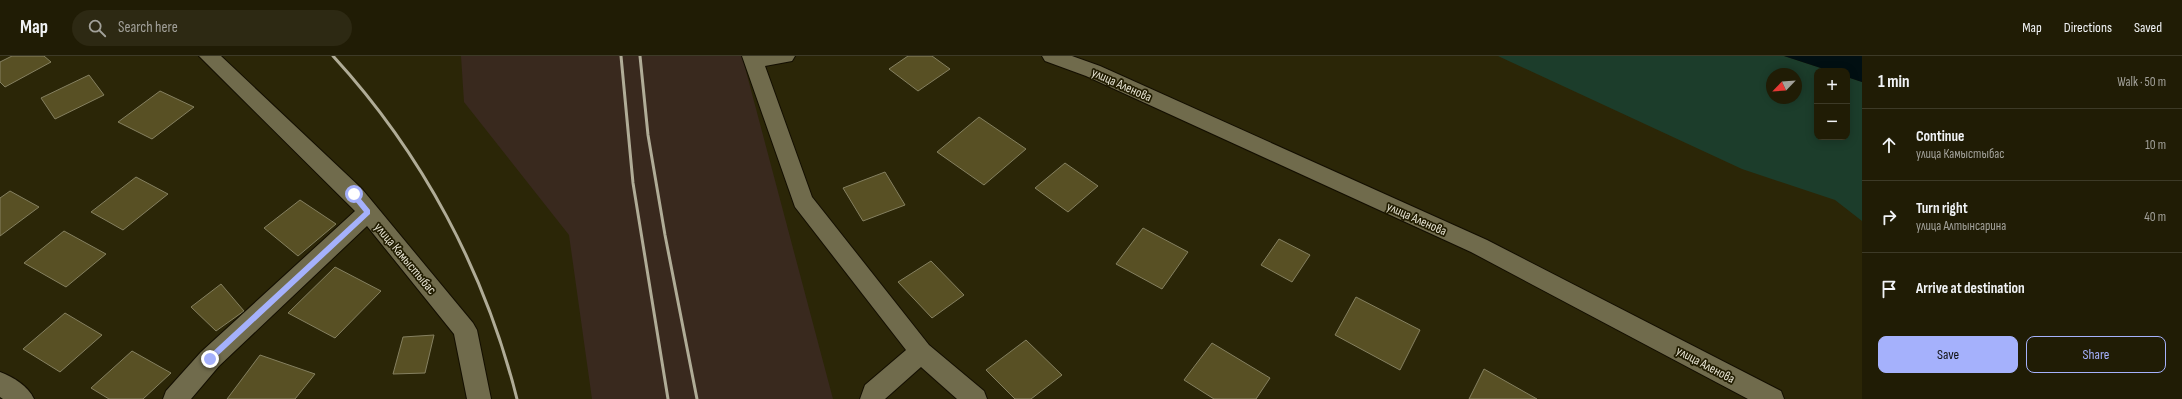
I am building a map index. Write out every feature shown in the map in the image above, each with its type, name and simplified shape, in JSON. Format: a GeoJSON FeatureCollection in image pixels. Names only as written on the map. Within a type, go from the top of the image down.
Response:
{"type":"FeatureCollection","features":[{"type":"Feature","properties":{"kind":"street","name":"улица Камыстыбас"},"geometry":{"type":"LineString","coordinates":[[209,56],[354,194],[465,330],[479,399]]}},
{"type":"Feature","properties":{"kind":"street"},"geometry":{"type":"LineString","coordinates":[[785,56],[752,58],[803,201],[921,352],[975,399]]}},
{"type":"Feature","properties":{"kind":"street","name":"улица Аленова"},"geometry":{"type":"LineString","coordinates":[[1052,56],[1100,74],[1479,246],[1772,399]]}},
{"type":"Feature","properties":{"kind":"street"},"geometry":{"type":"LineString","coordinates":[[175,399],[210,359],[368,212]]}},
{"type":"Feature","properties":{"kind":"street"},"geometry":{"type":"LineString","coordinates":[[872,399],[874,393],[921,352]]}},
{"type":"Feature","properties":{"kind":"street"},"geometry":{"type":"LineString","coordinates":[[0,383],[22,399]]}},
{"type":"Feature","properties":{"kind":"shaded area"},"geometry":{"type":"Polygon","coordinates":[[[461,56],[742,56],[833,399],[592,399],[569,235],[464,102],[461,56]]]}},
{"type":"Feature","properties":{"kind":"shaded area"},"geometry":{"type":"Polygon","coordinates":[[[1784,56],[1862,56],[1862,82],[1850,78],[1850,68],[1821,68],[1784,56]]]}},
{"type":"Feature","properties":{"kind":"green space"},"geometry":{"type":"Polygon","coordinates":[[[1498,56],[1784,56],[1821,68],[1814,68],[1814,140],[1850,140],[1850,78],[1862,82],[1862,221],[1835,200],[1742,169],[1498,56]]]}},
{"type":"Feature","properties":{"kind":"building"},"geometry":{"type":"Polygon","coordinates":[[[12,56],[44,56],[51,62],[5,87],[0,82],[0,62],[12,56]]]}},
{"type":"Feature","properties":{"kind":"building"},"geometry":{"type":"Polygon","coordinates":[[[908,56],[932,56],[950,69],[918,91],[889,69],[908,56]]]}},
{"type":"Feature","properties":{"kind":"building"},"geometry":{"type":"Polygon","coordinates":[[[89,75],[104,95],[55,119],[41,98],[89,75]]]}},
{"type":"Feature","properties":{"kind":"building"},"geometry":{"type":"Polygon","coordinates":[[[160,91],[194,107],[152,139],[118,122],[160,91]]]}},
{"type":"Feature","properties":{"kind":"building"},"geometry":{"type":"Polygon","coordinates":[[[979,117],[1026,149],[984,185],[937,152],[979,117]]]}},
{"type":"Feature","properties":{"kind":"building"},"geometry":{"type":"Polygon","coordinates":[[[1065,163],[1098,186],[1068,212],[1035,188],[1065,163]]]}},
{"type":"Feature","properties":{"kind":"building"},"geometry":{"type":"Polygon","coordinates":[[[885,172],[905,205],[863,221],[843,188],[885,172]]]}},
{"type":"Feature","properties":{"kind":"building"},"geometry":{"type":"Polygon","coordinates":[[[136,177],[168,194],[123,230],[91,212],[136,177]]]}},
{"type":"Feature","properties":{"kind":"building"},"geometry":{"type":"Polygon","coordinates":[[[10,191],[39,207],[0,236],[0,198],[10,191]]]}},
{"type":"Feature","properties":{"kind":"building"},"geometry":{"type":"Polygon","coordinates":[[[300,200],[336,224],[298,256],[264,228],[300,200]]]}},
{"type":"Feature","properties":{"kind":"building"},"geometry":{"type":"Polygon","coordinates":[[[1143,228],[1188,252],[1162,289],[1116,264],[1143,228]]]}},
{"type":"Feature","properties":{"kind":"building"},"geometry":{"type":"Polygon","coordinates":[[[64,231],[106,254],[66,287],[24,263],[64,231]]]}},
{"type":"Feature","properties":{"kind":"building"},"geometry":{"type":"Polygon","coordinates":[[[1279,239],[1310,255],[1292,282],[1261,265],[1279,239]]]}},
{"type":"Feature","properties":{"kind":"building"},"geometry":{"type":"Polygon","coordinates":[[[931,261],[964,295],[932,318],[898,282],[931,261]]]}},
{"type":"Feature","properties":{"kind":"building"},"geometry":{"type":"Polygon","coordinates":[[[335,267],[381,291],[335,338],[288,313],[335,267]]]}},
{"type":"Feature","properties":{"kind":"building"},"geometry":{"type":"Polygon","coordinates":[[[221,284],[244,311],[216,331],[191,307],[221,284]]]}},
{"type":"Feature","properties":{"kind":"building"},"geometry":{"type":"Polygon","coordinates":[[[1356,297],[1420,330],[1400,370],[1335,335],[1356,297]]]}},
{"type":"Feature","properties":{"kind":"building"},"geometry":{"type":"Polygon","coordinates":[[[65,313],[102,335],[60,372],[23,349],[65,313]]]}},
{"type":"Feature","properties":{"kind":"building"},"geometry":{"type":"Polygon","coordinates":[[[434,335],[425,373],[393,374],[403,337],[434,335]]]}},
{"type":"Feature","properties":{"kind":"building"},"geometry":{"type":"Polygon","coordinates":[[[1026,340],[1062,375],[1031,399],[1015,399],[986,370],[1026,340]]]}},
{"type":"Feature","properties":{"kind":"building"},"geometry":{"type":"Polygon","coordinates":[[[1212,343],[1270,378],[1256,399],[1214,399],[1184,380],[1212,343]]]}},
{"type":"Feature","properties":{"kind":"building"},"geometry":{"type":"Polygon","coordinates":[[[132,351],[171,373],[143,399],[109,399],[91,388],[132,351]]]}},
{"type":"Feature","properties":{"kind":"building"},"geometry":{"type":"Polygon","coordinates":[[[260,355],[315,374],[295,399],[227,399],[260,355]]]}},
{"type":"Feature","properties":{"kind":"building"},"geometry":{"type":"Polygon","coordinates":[[[1484,369],[1537,399],[1469,399],[1484,369]]]}},
{"type":"Feature","properties":{"kind":"railway"},"geometry":{"type":"LineString","coordinates":[[333,56],[365,93],[395,133],[422,173],[446,216],[468,260],[487,305],[504,351],[517,399]]}},
{"type":"Feature","properties":{"kind":"railway"},"geometry":{"type":"LineString","coordinates":[[621,56],[633,183],[668,399]]}},
{"type":"Feature","properties":{"kind":"railway"},"geometry":{"type":"LineString","coordinates":[[640,56],[648,135],[665,235],[697,399]]}},
{"type":"Feature","properties":{"kind":"route"},"geometry":{"type":"LineString","coordinates":[[210,359],[368,212],[354,194]]}}]}
